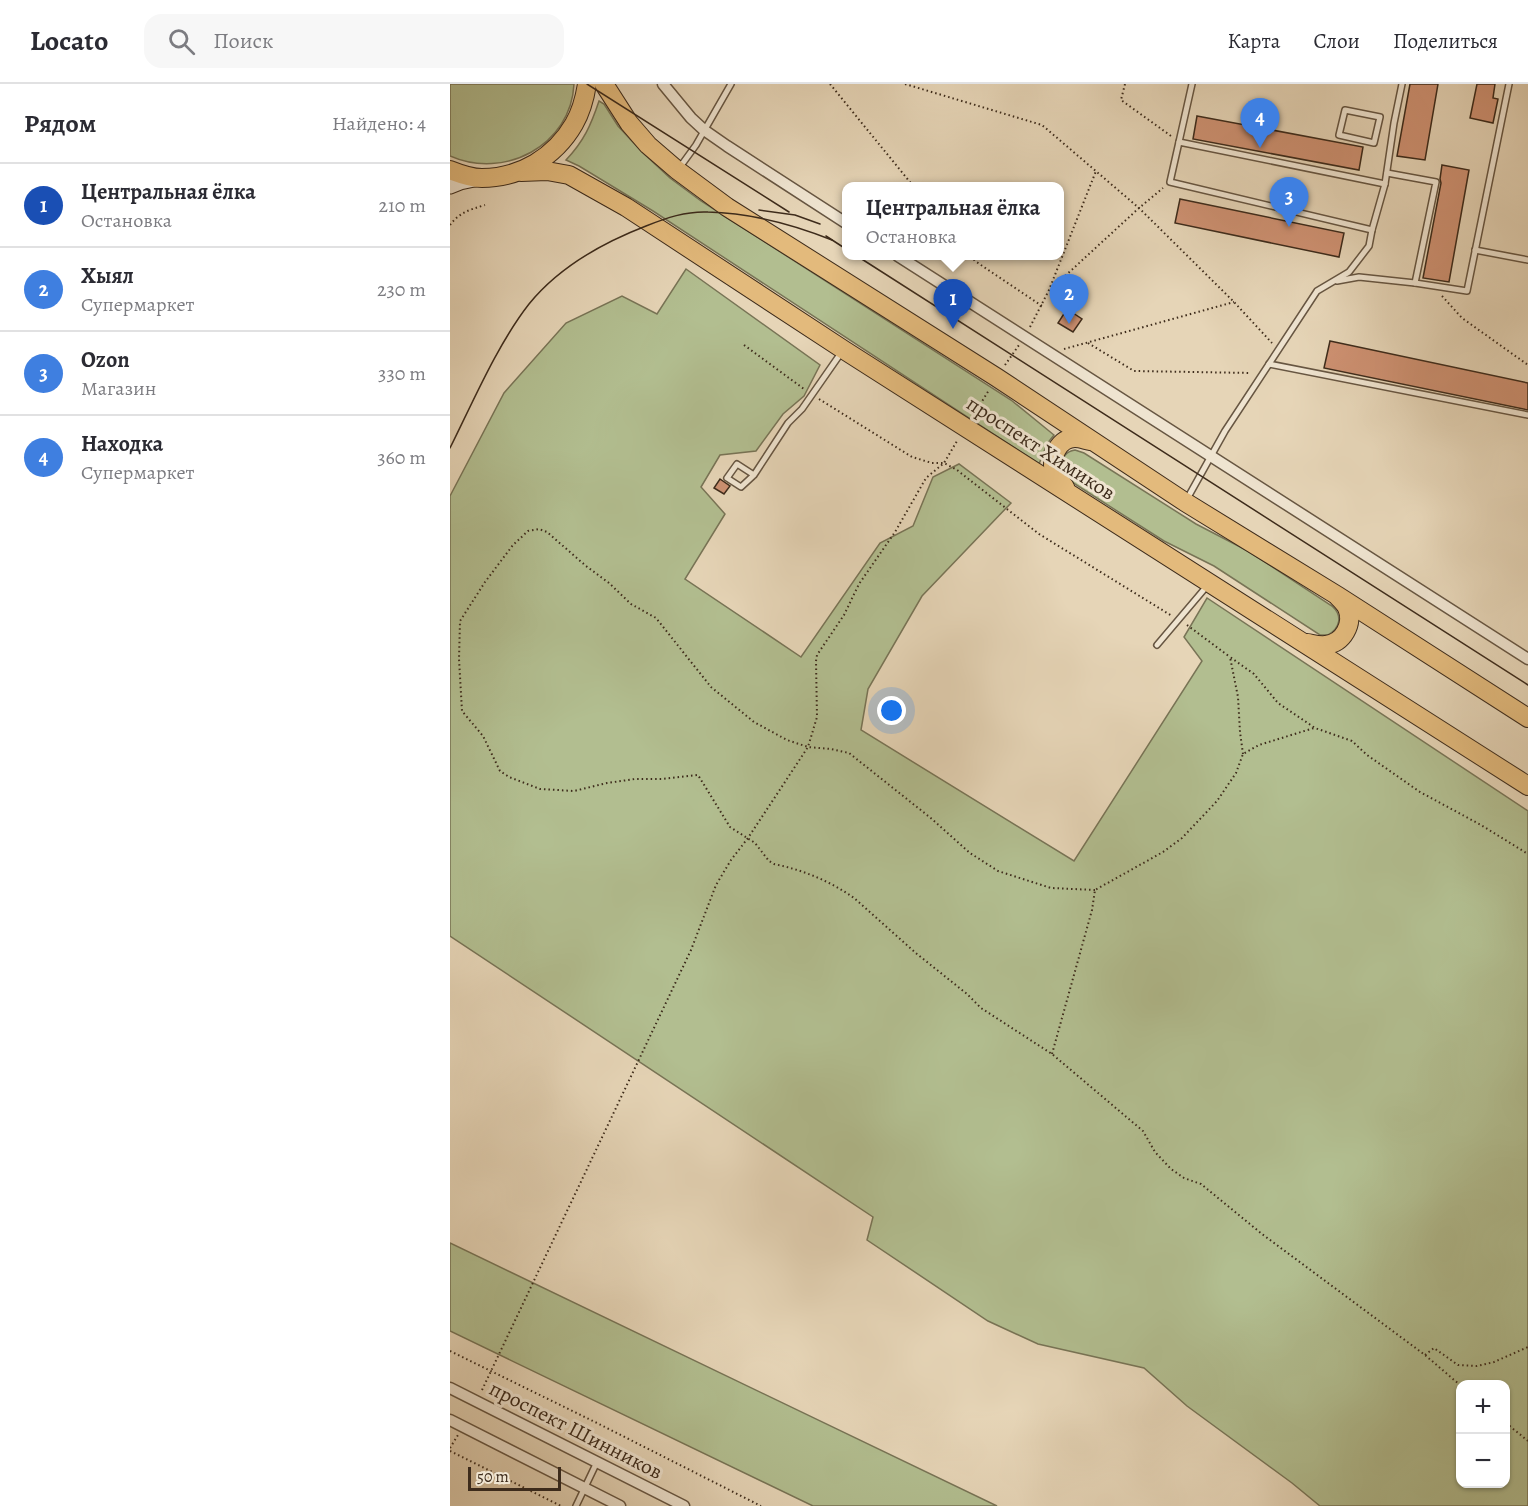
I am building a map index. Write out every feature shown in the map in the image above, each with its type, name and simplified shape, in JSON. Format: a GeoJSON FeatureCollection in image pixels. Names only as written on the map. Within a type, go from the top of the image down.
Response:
{"type":"FeatureCollection","features":[{"type":"Feature","properties":{"kind":"main road"},"geometry":{"type":"LineString","coordinates":[[450,186],[480,178],[521,172],[545,158],[560,144],[575,123],[584,100],[587,84]]}},
{"type":"Feature","properties":{"kind":"main road","name":"проспект Химиков"},"geometry":{"type":"LineString","coordinates":[[604,84],[629,123],[648,145],[727,207],[996,377],[1185,502],[1338,596],[1528,718]]}},
{"type":"Feature","properties":{"kind":"main road"},"geometry":{"type":"LineString","coordinates":[[450,170],[480,178]]}},
{"type":"Feature","properties":{"kind":"main road","name":"проспект Химиков"},"geometry":{"type":"LineString","coordinates":[[521,172],[546,171],[569,175],[626,207],[844,350],[1528,786]]}},
{"type":"Feature","properties":{"kind":"main road"},"geometry":{"type":"LineString","coordinates":[[1071,494],[1055,473],[1054,453],[1060,444],[1068,439],[1091,441]]}},
{"type":"Feature","properties":{"kind":"main road"},"geometry":{"type":"LineString","coordinates":[[1302,641],[1328,645],[1338,641],[1345,633],[1349,624],[1348,613],[1338,596]]}},
{"type":"Feature","properties":{"kind":"street"},"geometry":{"type":"LineString","coordinates":[[663,84],[704,130],[842,220]]}},
{"type":"Feature","properties":{"kind":"street"},"geometry":{"type":"LineString","coordinates":[[906,260],[1528,659]]}},
{"type":"Feature","properties":{"kind":"street","name":"проспект Шинников"},"geometry":{"type":"LineString","coordinates":[[450,1388],[684,1506]]}},
{"type":"Feature","properties":{"kind":"street"},"geometry":{"type":"LineString","coordinates":[[450,1420],[620,1506]]}},
{"type":"Feature","properties":{"kind":"lane"},"geometry":{"type":"LineString","coordinates":[[677,170],[696,145],[731,84]]}},
{"type":"Feature","properties":{"kind":"lane"},"geometry":{"type":"LineString","coordinates":[[1192,84],[1170,182],[1372,230]]}},
{"type":"Feature","properties":{"kind":"lane"},"geometry":{"type":"LineString","coordinates":[[1185,502],[1226,431],[1317,291],[1350,272],[1369,246],[1385,184],[1402,84]]}},
{"type":"Feature","properties":{"kind":"lane"},"geometry":{"type":"LineString","coordinates":[[1332,282],[1359,277],[1467,291],[1509,84]]}},
{"type":"Feature","properties":{"kind":"lane"},"geometry":{"type":"LineString","coordinates":[[1345,110],[1380,117],[1379,120],[1374,143],[1339,135],[1345,110]]}},
{"type":"Feature","properties":{"kind":"lane"},"geometry":{"type":"LineString","coordinates":[[1379,120],[1394,123]]}},
{"type":"Feature","properties":{"kind":"lane"},"geometry":{"type":"LineString","coordinates":[[1179,142],[1385,184]]}},
{"type":"Feature","properties":{"kind":"lane"},"geometry":{"type":"LineString","coordinates":[[1387,173],[1436,182],[1414,283]]}},
{"type":"Feature","properties":{"kind":"lane"},"geometry":{"type":"LineString","coordinates":[[1475,250],[1528,261]]}},
{"type":"Feature","properties":{"kind":"lane"},"geometry":{"type":"LineString","coordinates":[[754,475],[737,464],[727,478],[741,487],[754,475],[788,423],[802,409],[844,350]]}},
{"type":"Feature","properties":{"kind":"lane"},"geometry":{"type":"LineString","coordinates":[[1269,364],[1528,415]]}},
{"type":"Feature","properties":{"kind":"lane"},"geometry":{"type":"LineString","coordinates":[[1157,645],[1210,582]]}},
{"type":"Feature","properties":{"kind":"lane"},"geometry":{"type":"LineString","coordinates":[[576,1506],[597,1462]]}},
{"type":"Feature","properties":{"kind":"path"},"geometry":{"type":"LineString","coordinates":[[830,84],[911,182]]}},
{"type":"Feature","properties":{"kind":"path"},"geometry":{"type":"LineString","coordinates":[[905,84],[1042,125],[1139,208],[1234,302],[1278,350]]}},
{"type":"Feature","properties":{"kind":"path"},"geometry":{"type":"LineString","coordinates":[[1125,84],[1122,100],[1179,142]]}},
{"type":"Feature","properties":{"kind":"path"},"geometry":{"type":"LineString","coordinates":[[1064,252],[1096,171]]}},
{"type":"Feature","properties":{"kind":"path"},"geometry":{"type":"LineString","coordinates":[[1049,290],[1170,182]]}},
{"type":"Feature","properties":{"kind":"path"},"geometry":{"type":"LineString","coordinates":[[450,225],[457,216],[467,210],[485,205]]}},
{"type":"Feature","properties":{"kind":"path"},"geometry":{"type":"LineString","coordinates":[[974,260],[1042,306]]}},
{"type":"Feature","properties":{"kind":"path"},"geometry":{"type":"LineString","coordinates":[[1025,336],[1042,306],[1061,260]]}},
{"type":"Feature","properties":{"kind":"path"},"geometry":{"type":"LineString","coordinates":[[1433,286],[1462,318],[1528,365]]}},
{"type":"Feature","properties":{"kind":"path"},"geometry":{"type":"LineString","coordinates":[[1051,353],[1234,302]]}},
{"type":"Feature","properties":{"kind":"path"},"geometry":{"type":"LineString","coordinates":[[1088,343],[1134,371],[1263,374]]}},
{"type":"Feature","properties":{"kind":"path"},"geometry":{"type":"LineString","coordinates":[[744,345],[812,395],[912,457],[932,463],[944,463],[957,470],[1039,534],[1176,618]]}},
{"type":"Feature","properties":{"kind":"path"},"geometry":{"type":"LineString","coordinates":[[476,1402],[691,950],[716,885],[808,747],[817,717],[817,655],[844,615],[859,584],[895,532],[926,478],[944,463],[966,427]]}},
{"type":"Feature","properties":{"kind":"path"},"geometry":{"type":"LineString","coordinates":[[1230,657],[1238,698],[1243,754],[1236,773],[1217,801],[1182,838],[1163,852],[1095,890],[1051,888],[998,871],[970,853],[932,819],[849,753],[808,747],[788,740],[754,722],[711,687],[656,618],[631,604],[547,532],[539,529],[528,531],[513,545],[485,582],[460,621],[459,659],[462,711],[483,736],[500,771],[540,789],[574,790],[635,779],[698,775],[730,827],[755,843],[769,861],[810,873],[854,898],[981,1008],[1052,1054],[1143,1131],[1155,1152],[1171,1169],[1184,1178],[1201,1184],[1262,1234],[1425,1354],[1456,1382]]}},
{"type":"Feature","properties":{"kind":"path"},"geometry":{"type":"LineString","coordinates":[[1186,624],[1254,674],[1278,703],[1315,728],[1352,741],[1367,755],[1420,792],[1528,854]]}},
{"type":"Feature","properties":{"kind":"path"},"geometry":{"type":"LineString","coordinates":[[1243,754],[1259,745],[1315,728]]}},
{"type":"Feature","properties":{"kind":"path"},"geometry":{"type":"LineString","coordinates":[[1052,1054],[1092,910],[1095,890]]}},
{"type":"Feature","properties":{"kind":"path"},"geometry":{"type":"LineString","coordinates":[[1425,1354],[1434,1348],[1458,1365],[1477,1366],[1494,1362],[1528,1347]]}},
{"type":"Feature","properties":{"kind":"path"},"geometry":{"type":"LineString","coordinates":[[450,1351],[761,1506]]}},
{"type":"Feature","properties":{"kind":"path"},"geometry":{"type":"LineString","coordinates":[[1510,1426],[1528,1441]]}},
{"type":"Feature","properties":{"kind":"path"},"geometry":{"type":"LineString","coordinates":[[464,1427],[450,1450],[561,1506]]}},
{"type":"Feature","properties":{"kind":"green space"},"geometry":{"type":"Polygon","coordinates":[[[450,84],[574,84],[570,106],[561,125],[548,140],[531,152],[512,160],[492,164],[471,162],[450,156],[450,84]]]}},
{"type":"Feature","properties":{"kind":"green space"},"geometry":{"type":"Polygon","coordinates":[[[599,101],[604,104],[618,126],[642,152],[670,178],[701,201],[1011,400],[1054,435],[1047,444],[1039,464],[653,211],[566,160],[586,132],[599,101]]]}},
{"type":"Feature","properties":{"kind":"green space"},"geometry":{"type":"Polygon","coordinates":[[[686,269],[820,365],[804,396],[783,414],[756,451],[720,455],[701,487],[725,514],[685,579],[801,657],[880,543],[913,526],[933,477],[959,464],[1011,503],[922,596],[868,689],[861,730],[1074,861],[1202,661],[1184,637],[1207,598],[1528,811],[1528,1506],[1320,1506],[1187,1406],[1144,1368],[1038,1344],[988,1321],[867,1240],[873,1217],[450,936],[450,496],[504,393],[566,323],[622,296],[657,314],[686,269]]]}},
{"type":"Feature","properties":{"kind":"green space"},"geometry":{"type":"Polygon","coordinates":[[[1075,450],[1084,453],[1196,524],[1248,551],[1332,606],[1339,618],[1335,629],[1328,635],[1320,635],[1214,566],[1164,541],[1067,479],[1060,469],[1066,454],[1075,450]]]}},
{"type":"Feature","properties":{"kind":"green space"},"geometry":{"type":"Polygon","coordinates":[[[450,1243],[997,1506],[813,1506],[450,1331],[450,1243]]]}},
{"type":"Feature","properties":{"kind":"building"},"geometry":{"type":"Polygon","coordinates":[[[1410,84],[1438,84],[1425,160],[1397,156],[1410,84]]]}},
{"type":"Feature","properties":{"kind":"building"},"geometry":{"type":"Polygon","coordinates":[[[1477,84],[1495,84],[1493,98],[1498,99],[1493,123],[1470,118],[1477,84]]]}},
{"type":"Feature","properties":{"kind":"building"},"geometry":{"type":"Polygon","coordinates":[[[1197,116],[1363,147],[1359,170],[1193,139],[1197,116]]]}},
{"type":"Feature","properties":{"kind":"building"},"geometry":{"type":"Polygon","coordinates":[[[1442,165],[1469,170],[1449,282],[1423,278],[1441,183],[1442,165]]]}},
{"type":"Feature","properties":{"kind":"building"},"geometry":{"type":"Polygon","coordinates":[[[1180,199],[1344,233],[1339,257],[1175,223],[1180,199]]]}},
{"type":"Feature","properties":{"kind":"building"},"geometry":{"type":"Polygon","coordinates":[[[1067,309],[1082,319],[1073,332],[1058,323],[1067,309]]]}},
{"type":"Feature","properties":{"kind":"building"},"geometry":{"type":"Polygon","coordinates":[[[1330,341],[1528,383],[1528,410],[1324,368],[1330,341]]]}},
{"type":"Feature","properties":{"kind":"building"},"geometry":{"type":"Polygon","coordinates":[[[720,479],[730,486],[724,494],[714,488],[720,479]]]}},
{"type":"Feature","properties":{"kind":"tram line"},"geometry":{"type":"LineString","coordinates":[[587,84],[789,212]]}},
{"type":"Feature","properties":{"kind":"tram line"},"geometry":{"type":"LineString","coordinates":[[759,210],[795,215],[820,224]]}},
{"type":"Feature","properties":{"kind":"tram line"},"geometry":{"type":"LineString","coordinates":[[450,448],[496,355],[517,320],[529,304],[554,279],[598,248],[661,220],[700,212],[756,217],[787,224],[832,240]]}},
{"type":"Feature","properties":{"kind":"tram line"},"geometry":{"type":"LineString","coordinates":[[826,236],[842,246]]}},
{"type":"Feature","properties":{"kind":"tram line"},"geometry":{"type":"LineString","coordinates":[[863,260],[1528,685]]}},
{"type":"Feature","properties":{"kind":"place","name":"Находка"},"geometry":{"type":"Point","coordinates":[1260,148]}},
{"type":"Feature","properties":{"kind":"place","name":"Ozon"},"geometry":{"type":"Point","coordinates":[1289,227]}},
{"type":"Feature","properties":{"kind":"place","name":"Хыял"},"geometry":{"type":"Point","coordinates":[1069,324]}},
{"type":"Feature","properties":{"kind":"place","name":"Центральная ёлка"},"geometry":{"type":"Point","coordinates":[953,329]}}]}
